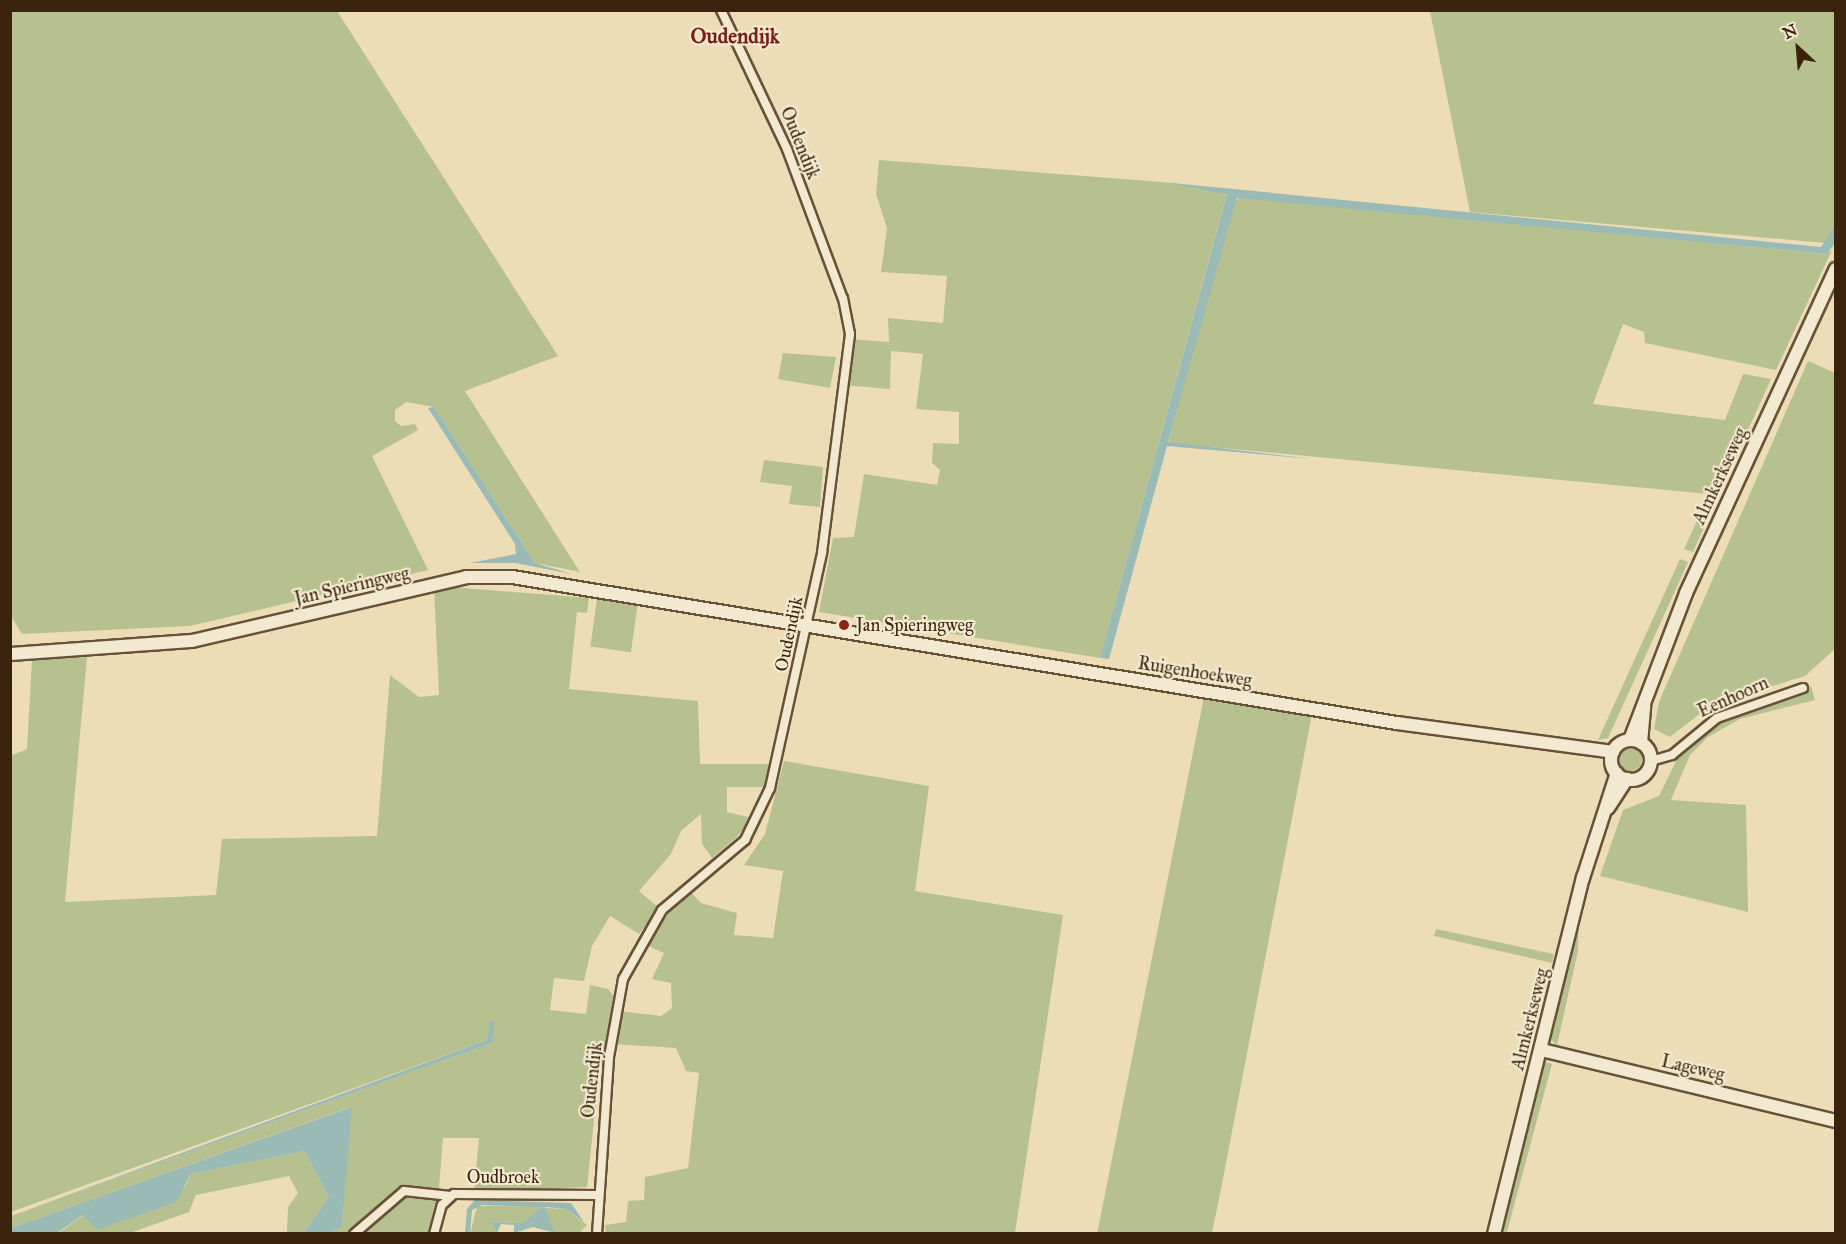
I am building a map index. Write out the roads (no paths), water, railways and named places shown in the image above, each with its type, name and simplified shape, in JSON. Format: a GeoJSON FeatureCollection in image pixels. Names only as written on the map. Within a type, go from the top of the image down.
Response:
{"type":"FeatureCollection","features":[{"type":"Feature","properties":{"kind":"street","name":"Oudendijk"},"geometry":{"type":"LineString","coordinates":[[597,1233],[597,1195],[609,1057],[623,979],[662,910],[755,826],[808,626],[850,334],[848,311],[786,149],[722,10]]}},
{"type":"Feature","properties":{"kind":"street","name":"Almkerkseweg"},"geometry":{"type":"LineString","coordinates":[[1635,741],[1644,700],[1686,593],[1836,270]]}},
{"type":"Feature","properties":{"kind":"street","name":"Jan Spieringweg"},"geometry":{"type":"LineString","coordinates":[[10,654],[192,641],[466,577],[512,578],[808,626]]}},
{"type":"Feature","properties":{"kind":"street","name":"Ruigenhoekweg"},"geometry":{"type":"LineString","coordinates":[[808,626],[1612,757]]}},
{"type":"Feature","properties":{"kind":"street","name":"Eenhoorn"},"geometry":{"type":"LineString","coordinates":[[1651,761],[1672,755],[1717,718],[1803,688]]}},
{"type":"Feature","properties":{"kind":"street"},"geometry":{"type":"LineString","coordinates":[[1635,741],[1651,761],[1640,777],[1622,776],[1612,757],[1635,741]]}},
{"type":"Feature","properties":{"kind":"street","name":"Almkerkseweg"},"geometry":{"type":"LineString","coordinates":[[1494,1233],[1604,813],[1622,776]]}},
{"type":"Feature","properties":{"kind":"street","name":"Lageweg"},"geometry":{"type":"LineString","coordinates":[[1542,1050],[1836,1121]]}},
{"type":"Feature","properties":{"kind":"street"},"geometry":{"type":"LineString","coordinates":[[354,1233],[404,1191],[451,1196]]}},
{"type":"Feature","properties":{"kind":"street","name":"Oudbroek"},"geometry":{"type":"LineString","coordinates":[[434,1233],[451,1196],[597,1195]]}},
{"type":"Feature","properties":{"kind":"water"},"geometry":{"type":"Polygon","coordinates":[[[1162,182],[1821,247],[1835,226],[1835,243],[1827,254],[1237,198],[1168,442],[1313,459],[1167,446],[1109,659],[1100,658],[1227,194],[1162,182]]]}},
{"type":"Feature","properties":{"kind":"water"},"geometry":{"type":"Polygon","coordinates":[[[434,407],[535,563],[572,574],[515,563],[470,563],[516,554],[515,544],[428,408],[434,407]]]}},
{"type":"Feature","properties":{"kind":"water"},"geometry":{"type":"Polygon","coordinates":[[[490,1021],[495,1021],[492,1043],[11,1216],[487,1040],[490,1021]]]}},
{"type":"Feature","properties":{"kind":"water"},"geometry":{"type":"Polygon","coordinates":[[[352,1107],[342,1227],[328,1233],[303,1233],[329,1197],[304,1151],[191,1174],[176,1202],[97,1230],[83,1215],[57,1233],[11,1233],[11,1228],[352,1107]]]}},
{"type":"Feature","properties":{"kind":"water"},"geometry":{"type":"Polygon","coordinates":[[[475,1200],[571,1203],[584,1222],[566,1209],[545,1207],[555,1233],[533,1227],[514,1233],[514,1225],[501,1224],[497,1233],[490,1222],[523,1223],[542,1207],[482,1205],[472,1210],[470,1233],[465,1233],[467,1209],[475,1200]]]}},
{"type":"Feature","properties":{"kind":"place","name":"Jan Spieringweg"},"geometry":{"type":"Point","coordinates":[844,625]}},
{"type":"Feature","properties":{"kind":"district","name":"Oudendijk"},"geometry":{"type":"Point","coordinates":[735,36]}}]}
